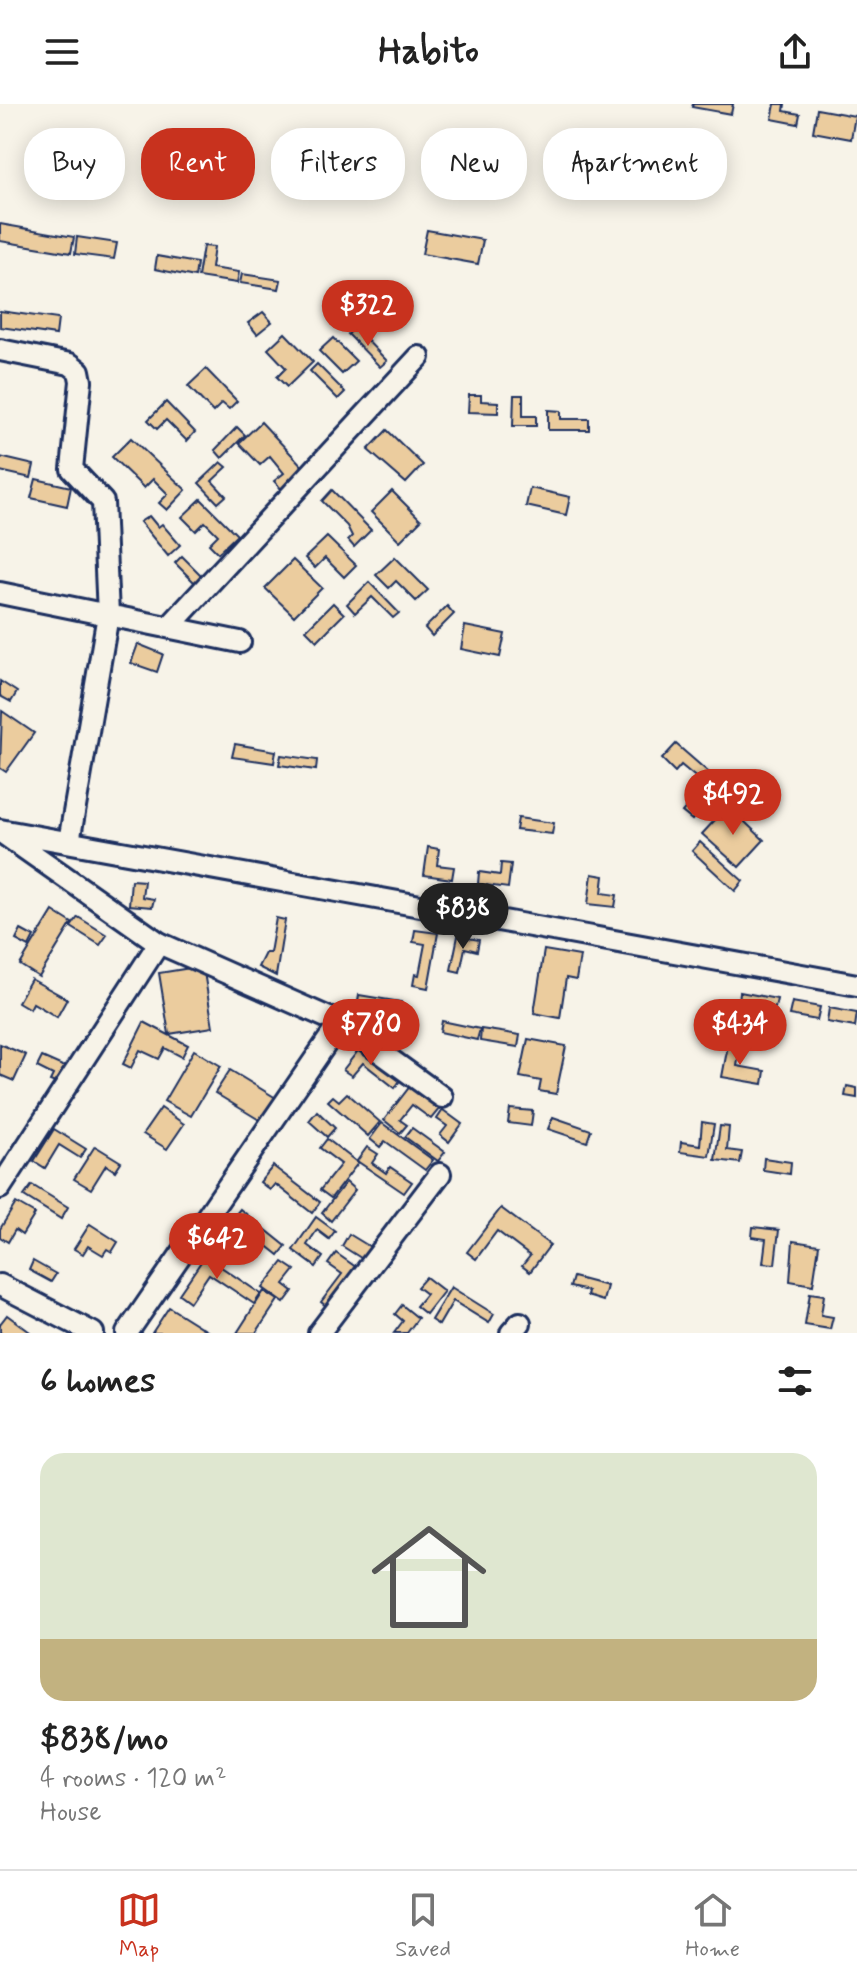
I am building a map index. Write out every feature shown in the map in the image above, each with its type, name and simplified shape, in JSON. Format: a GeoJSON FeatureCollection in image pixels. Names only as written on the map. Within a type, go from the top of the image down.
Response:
{"type":"FeatureCollection","features":[{"type":"Feature","properties":{"kind":"street"},"geometry":{"type":"LineString","coordinates":[[0,350],[70,364],[79,371],[81,381],[72,469],[103,502],[108,615],[69,842]]}},
{"type":"Feature","properties":{"kind":"street"},"geometry":{"type":"LineString","coordinates":[[169,627],[419,357]]}},
{"type":"Feature","properties":{"kind":"street"},"geometry":{"type":"LineString","coordinates":[[0,593],[240,642]]}},
{"type":"Feature","properties":{"kind":"street"},"geometry":{"type":"LineString","coordinates":[[0,830],[857,985]]}},
{"type":"Feature","properties":{"kind":"street"},"geometry":{"type":"LineString","coordinates":[[0,830],[159,943],[340,1023],[442,1097]]}},
{"type":"Feature","properties":{"kind":"street"},"geometry":{"type":"LineString","coordinates":[[0,1188],[159,943]]}},
{"type":"Feature","properties":{"kind":"street"},"geometry":{"type":"LineString","coordinates":[[127,1333],[340,1023]]}},
{"type":"Feature","properties":{"kind":"street"},"geometry":{"type":"LineString","coordinates":[[319,1333],[440,1174]]}},
{"type":"Feature","properties":{"kind":"street"},"geometry":{"type":"LineString","coordinates":[[1,1290],[93,1333]]}},
{"type":"Feature","properties":{"kind":"building"},"geometry":{"type":"Polygon","coordinates":[[[693,104],[733,104],[731,114],[692,107],[693,104]]]}},
{"type":"Feature","properties":{"kind":"building"},"geometry":{"type":"Polygon","coordinates":[[[775,104],[785,104],[784,111],[800,114],[798,124],[772,119],[775,104]]]}},
{"type":"Feature","properties":{"kind":"building"},"geometry":{"type":"Polygon","coordinates":[[[817,109],[855,116],[851,139],[813,132],[817,109]]]}},
{"type":"Feature","properties":{"kind":"building"},"geometry":{"type":"Polygon","coordinates":[[[0,224],[74,237],[71,253],[0,241],[0,224]]]}},
{"type":"Feature","properties":{"kind":"building"},"geometry":{"type":"Polygon","coordinates":[[[427,230],[483,240],[478,264],[422,254],[427,230]]]}},
{"type":"Feature","properties":{"kind":"building"},"geometry":{"type":"Polygon","coordinates":[[[77,237],[117,243],[114,259],[75,254],[77,237]]]}},
{"type":"Feature","properties":{"kind":"building"},"geometry":{"type":"Polygon","coordinates":[[[203,246],[214,247],[211,268],[239,272],[237,283],[198,277],[203,246]]]}},
{"type":"Feature","properties":{"kind":"building"},"geometry":{"type":"Polygon","coordinates":[[[157,256],[197,263],[195,277],[155,269],[157,256]]]}},
{"type":"Feature","properties":{"kind":"building"},"geometry":{"type":"Polygon","coordinates":[[[242,274],[281,280],[279,289],[240,283],[242,274]]]}},
{"type":"Feature","properties":{"kind":"building"},"geometry":{"type":"Polygon","coordinates":[[[0,311],[58,319],[56,335],[0,327],[0,311]]]}},
{"type":"Feature","properties":{"kind":"building"},"geometry":{"type":"Polygon","coordinates":[[[263,312],[272,322],[257,334],[248,323],[263,312]]]}},
{"type":"Feature","properties":{"kind":"building"},"geometry":{"type":"Polygon","coordinates":[[[355,328],[387,361],[380,367],[348,334],[355,328]]]}},
{"type":"Feature","properties":{"kind":"building"},"geometry":{"type":"Polygon","coordinates":[[[285,333],[313,362],[287,387],[277,377],[286,368],[268,349],[285,333]]]}},
{"type":"Feature","properties":{"kind":"building"},"geometry":{"type":"Polygon","coordinates":[[[333,338],[356,361],[342,374],[319,351],[333,338]]]}},
{"type":"Feature","properties":{"kind":"building"},"geometry":{"type":"Polygon","coordinates":[[[317,364],[345,392],[338,399],[310,371],[317,364]]]}},
{"type":"Feature","properties":{"kind":"building"},"geometry":{"type":"Polygon","coordinates":[[[206,369],[237,401],[229,409],[222,403],[213,412],[188,386],[206,369]]]}},
{"type":"Feature","properties":{"kind":"building"},"geometry":{"type":"Polygon","coordinates":[[[469,395],[481,395],[481,401],[498,402],[498,413],[468,412],[469,395]]]}},
{"type":"Feature","properties":{"kind":"building"},"geometry":{"type":"Polygon","coordinates":[[[514,395],[523,395],[523,416],[536,416],[536,426],[513,426],[514,395]]]}},
{"type":"Feature","properties":{"kind":"building"},"geometry":{"type":"Polygon","coordinates":[[[166,402],[195,432],[187,441],[166,420],[157,429],[148,420],[166,402]]]}},
{"type":"Feature","properties":{"kind":"building"},"geometry":{"type":"Polygon","coordinates":[[[548,410],[561,411],[561,419],[589,419],[589,430],[548,430],[548,410]]]}},
{"type":"Feature","properties":{"kind":"building"},"geometry":{"type":"Polygon","coordinates":[[[261,422],[307,471],[285,493],[274,481],[284,473],[270,456],[260,465],[239,443],[261,422]]]}},
{"type":"Feature","properties":{"kind":"building"},"geometry":{"type":"Polygon","coordinates":[[[237,427],[245,435],[222,458],[215,450],[237,427]]]}},
{"type":"Feature","properties":{"kind":"building"},"geometry":{"type":"Polygon","coordinates":[[[387,430],[423,465],[406,483],[368,450],[387,430]]]}},
{"type":"Feature","properties":{"kind":"building"},"geometry":{"type":"Polygon","coordinates":[[[131,438],[186,490],[167,510],[159,503],[168,494],[153,479],[144,488],[112,457],[131,438]]]}},
{"type":"Feature","properties":{"kind":"building"},"geometry":{"type":"Polygon","coordinates":[[[0,457],[34,465],[31,478],[0,471],[0,457]]]}},
{"type":"Feature","properties":{"kind":"building"},"geometry":{"type":"Polygon","coordinates":[[[221,462],[227,467],[212,481],[226,496],[218,503],[199,483],[221,462]]]}},
{"type":"Feature","properties":{"kind":"building"},"geometry":{"type":"Polygon","coordinates":[[[36,479],[71,487],[67,506],[31,498],[36,479]]]}},
{"type":"Feature","properties":{"kind":"building"},"geometry":{"type":"Polygon","coordinates":[[[530,488],[570,497],[566,515],[526,506],[530,488]]]}},
{"type":"Feature","properties":{"kind":"building"},"geometry":{"type":"Polygon","coordinates":[[[332,490],[371,530],[354,547],[348,540],[352,536],[347,526],[322,501],[332,490]]]}},
{"type":"Feature","properties":{"kind":"building"},"geometry":{"type":"Polygon","coordinates":[[[392,491],[421,520],[400,541],[371,512],[392,491]]]}},
{"type":"Feature","properties":{"kind":"building"},"geometry":{"type":"Polygon","coordinates":[[[201,499],[237,535],[218,553],[209,544],[218,535],[205,522],[196,531],[182,517],[201,499]]]}},
{"type":"Feature","properties":{"kind":"building"},"geometry":{"type":"Polygon","coordinates":[[[149,516],[158,527],[162,524],[180,545],[168,556],[140,522],[149,516]]]}},
{"type":"Feature","properties":{"kind":"building"},"geometry":{"type":"Polygon","coordinates":[[[327,537],[356,565],[344,577],[325,558],[315,568],[305,558],[327,537]]]}},
{"type":"Feature","properties":{"kind":"building"},"geometry":{"type":"Polygon","coordinates":[[[182,556],[203,577],[196,584],[175,563],[182,556]]]}},
{"type":"Feature","properties":{"kind":"building"},"geometry":{"type":"Polygon","coordinates":[[[395,557],[428,590],[416,601],[396,581],[389,588],[376,575],[395,557]]]}},
{"type":"Feature","properties":{"kind":"building"},"geometry":{"type":"Polygon","coordinates":[[[293,560],[322,588],[294,616],[265,588],[293,560]]]}},
{"type":"Feature","properties":{"kind":"building"},"geometry":{"type":"Polygon","coordinates":[[[369,582],[399,613],[393,618],[372,597],[355,613],[347,604],[369,582]]]}},
{"type":"Feature","properties":{"kind":"building"},"geometry":{"type":"Polygon","coordinates":[[[333,603],[344,614],[317,641],[306,630],[333,603]]]}},
{"type":"Feature","properties":{"kind":"building"},"geometry":{"type":"Polygon","coordinates":[[[447,606],[454,614],[432,636],[425,628],[447,606]]]}},
{"type":"Feature","properties":{"kind":"building"},"geometry":{"type":"Polygon","coordinates":[[[465,626],[505,634],[500,657],[461,649],[465,626]]]}},
{"type":"Feature","properties":{"kind":"building"},"geometry":{"type":"Polygon","coordinates":[[[138,644],[163,654],[157,672],[131,663],[138,644]]]}},
{"type":"Feature","properties":{"kind":"building"},"geometry":{"type":"Polygon","coordinates":[[[0,681],[17,692],[11,702],[0,696],[0,681]]]}},
{"type":"Feature","properties":{"kind":"building"},"geometry":{"type":"Polygon","coordinates":[[[2,711],[34,733],[6,772],[0,768],[2,711]]]}},
{"type":"Feature","properties":{"kind":"building"},"geometry":{"type":"Polygon","coordinates":[[[235,744],[276,751],[274,763],[232,757],[235,744]]]}},
{"type":"Feature","properties":{"kind":"building"},"geometry":{"type":"Polygon","coordinates":[[[676,744],[722,784],[692,820],[682,812],[705,785],[681,765],[675,772],[662,759],[676,744]]]}},
{"type":"Feature","properties":{"kind":"building"},"geometry":{"type":"Polygon","coordinates":[[[281,755],[317,760],[316,770],[279,765],[281,755]]]}},
{"type":"Feature","properties":{"kind":"building"},"geometry":{"type":"Polygon","coordinates":[[[728,806],[764,840],[739,867],[702,834],[728,806]]]}},
{"type":"Feature","properties":{"kind":"building"},"geometry":{"type":"Polygon","coordinates":[[[518,818],[554,823],[552,834],[516,830],[518,818]]]}},
{"type":"Feature","properties":{"kind":"building"},"geometry":{"type":"Polygon","coordinates":[[[700,842],[743,881],[735,891],[692,851],[700,842]]]}},
{"type":"Feature","properties":{"kind":"building"},"geometry":{"type":"Polygon","coordinates":[[[428,847],[439,849],[437,865],[454,867],[452,879],[424,875],[428,847]]]}},
{"type":"Feature","properties":{"kind":"building"},"geometry":{"type":"Polygon","coordinates":[[[501,863],[511,864],[508,888],[478,884],[479,872],[500,875],[501,863]]]}},
{"type":"Feature","properties":{"kind":"building"},"geometry":{"type":"Polygon","coordinates":[[[592,874],[604,876],[602,893],[617,895],[615,907],[588,904],[592,874]]]}},
{"type":"Feature","properties":{"kind":"building"},"geometry":{"type":"Polygon","coordinates":[[[131,880],[144,881],[142,897],[154,899],[152,907],[129,905],[131,880]]]}},
{"type":"Feature","properties":{"kind":"building"},"geometry":{"type":"Polygon","coordinates":[[[53,911],[72,923],[39,977],[20,965],[53,911]]]}},
{"type":"Feature","properties":{"kind":"building"},"geometry":{"type":"Polygon","coordinates":[[[78,917],[107,935],[100,945],[71,927],[78,917]]]}},
{"type":"Feature","properties":{"kind":"building"},"geometry":{"type":"Polygon","coordinates":[[[276,918],[285,920],[276,976],[258,967],[265,953],[270,953],[276,918]]]}},
{"type":"Feature","properties":{"kind":"building"},"geometry":{"type":"Polygon","coordinates":[[[21,930],[34,937],[29,947],[16,940],[21,930]]]}},
{"type":"Feature","properties":{"kind":"building"},"geometry":{"type":"Polygon","coordinates":[[[415,930],[438,933],[428,988],[413,985],[415,974],[419,975],[425,944],[413,942],[415,930]]]}},
{"type":"Feature","properties":{"kind":"building"},"geometry":{"type":"Polygon","coordinates":[[[458,936],[479,940],[477,951],[465,948],[460,972],[451,970],[458,936]]]}},
{"type":"Feature","properties":{"kind":"building"},"geometry":{"type":"Polygon","coordinates":[[[544,950],[580,956],[576,980],[566,978],[560,1018],[534,1013],[544,950]]]}},
{"type":"Feature","properties":{"kind":"building"},"geometry":{"type":"Polygon","coordinates":[[[203,966],[213,1027],[169,1034],[159,973],[203,966]]]}},
{"type":"Feature","properties":{"kind":"building"},"geometry":{"type":"Polygon","coordinates":[[[31,979],[67,999],[57,1017],[33,1003],[30,1009],[18,1002],[31,979]]]}},
{"type":"Feature","properties":{"kind":"building"},"geometry":{"type":"Polygon","coordinates":[[[740,992],[777,999],[775,1008],[739,1001],[740,992]]]}},
{"type":"Feature","properties":{"kind":"building"},"geometry":{"type":"Polygon","coordinates":[[[359,995],[401,1002],[398,1015],[357,1008],[359,995]]]}},
{"type":"Feature","properties":{"kind":"building"},"geometry":{"type":"Polygon","coordinates":[[[792,1002],[820,1007],[817,1020],[789,1015],[792,1002]]]}},
{"type":"Feature","properties":{"kind":"building"},"geometry":{"type":"Polygon","coordinates":[[[829,1008],[857,1013],[855,1027],[827,1022],[829,1008]]]}},
{"type":"Feature","properties":{"kind":"building"},"geometry":{"type":"Polygon","coordinates":[[[442,1021],[480,1029],[477,1040],[440,1032],[442,1021]]]}},
{"type":"Feature","properties":{"kind":"building"},"geometry":{"type":"Polygon","coordinates":[[[144,1022],[188,1045],[182,1057],[165,1048],[159,1059],[140,1050],[131,1068],[123,1064],[144,1022]]]}},
{"type":"Feature","properties":{"kind":"building"},"geometry":{"type":"Polygon","coordinates":[[[481,1029],[520,1035],[518,1047],[480,1041],[481,1029]]]}},
{"type":"Feature","properties":{"kind":"building"},"geometry":{"type":"Polygon","coordinates":[[[528,1039],[566,1046],[556,1094],[539,1091],[541,1081],[520,1077],[528,1039]]]}},
{"type":"Feature","properties":{"kind":"building"},"geometry":{"type":"Polygon","coordinates":[[[729,1040],[741,1042],[737,1066],[765,1071],[763,1084],[722,1077],[729,1040]]]}},
{"type":"Feature","properties":{"kind":"building"},"geometry":{"type":"Polygon","coordinates":[[[0,1044],[26,1055],[14,1081],[0,1075],[0,1044]]]}},
{"type":"Feature","properties":{"kind":"building"},"geometry":{"type":"Polygon","coordinates":[[[361,1047],[401,1079],[395,1088],[363,1063],[352,1076],[343,1070],[361,1047]]]}},
{"type":"Feature","properties":{"kind":"building"},"geometry":{"type":"Polygon","coordinates":[[[194,1050],[221,1066],[191,1116],[164,1101],[194,1050]]]}},
{"type":"Feature","properties":{"kind":"building"},"geometry":{"type":"Polygon","coordinates":[[[42,1057],[67,1068],[60,1085],[50,1081],[53,1075],[37,1067],[42,1057]]]}},
{"type":"Feature","properties":{"kind":"building"},"geometry":{"type":"Polygon","coordinates":[[[230,1070],[276,1098],[261,1121],[215,1093],[230,1070]]]}},
{"type":"Feature","properties":{"kind":"building"},"geometry":{"type":"Polygon","coordinates":[[[411,1085],[440,1108],[431,1119],[412,1105],[400,1120],[407,1125],[400,1133],[384,1120],[411,1085]]]}},
{"type":"Feature","properties":{"kind":"building"},"geometry":{"type":"Polygon","coordinates":[[[847,1086],[857,1088],[857,1098],[845,1096],[847,1086]]]}},
{"type":"Feature","properties":{"kind":"building"},"geometry":{"type":"Polygon","coordinates":[[[347,1093],[380,1122],[368,1136],[328,1101],[333,1096],[339,1101],[347,1093]]]}},
{"type":"Feature","properties":{"kind":"building"},"geometry":{"type":"Polygon","coordinates":[[[161,1108],[184,1124],[167,1149],[143,1134],[161,1108]]]}},
{"type":"Feature","properties":{"kind":"building"},"geometry":{"type":"Polygon","coordinates":[[[510,1109],[533,1111],[531,1126],[508,1123],[510,1109]]]}},
{"type":"Feature","properties":{"kind":"building"},"geometry":{"type":"Polygon","coordinates":[[[443,1110],[462,1124],[449,1142],[440,1135],[447,1126],[437,1119],[443,1110]]]}},
{"type":"Feature","properties":{"kind":"building"},"geometry":{"type":"Polygon","coordinates":[[[317,1111],[335,1128],[327,1137],[309,1121],[317,1111]]]}},
{"type":"Feature","properties":{"kind":"building"},"geometry":{"type":"Polygon","coordinates":[[[553,1117],[591,1130],[587,1142],[548,1129],[553,1117]]]}},
{"type":"Feature","properties":{"kind":"building"},"geometry":{"type":"Polygon","coordinates":[[[702,1122],[714,1124],[709,1156],[680,1152],[681,1142],[700,1145],[702,1122]]]}},
{"type":"Feature","properties":{"kind":"building"},"geometry":{"type":"Polygon","coordinates":[[[382,1123],[433,1160],[425,1170],[385,1141],[380,1147],[370,1139],[382,1123]]]}},
{"type":"Feature","properties":{"kind":"building"},"geometry":{"type":"Polygon","coordinates":[[[720,1126],[729,1127],[727,1150],[742,1152],[740,1163],[715,1160],[720,1126]]]}},
{"type":"Feature","properties":{"kind":"building"},"geometry":{"type":"Polygon","coordinates":[[[412,1128],[445,1152],[438,1161],[405,1137],[412,1128]]]}},
{"type":"Feature","properties":{"kind":"building"},"geometry":{"type":"Polygon","coordinates":[[[54,1129],[86,1149],[80,1158],[59,1145],[45,1168],[34,1161],[54,1129]]]}},
{"type":"Feature","properties":{"kind":"building"},"geometry":{"type":"Polygon","coordinates":[[[327,1139],[358,1163],[331,1198],[320,1190],[341,1164],[320,1148],[327,1139]]]}},
{"type":"Feature","properties":{"kind":"building"},"geometry":{"type":"Polygon","coordinates":[[[95,1146],[121,1162],[115,1171],[106,1165],[91,1189],[74,1179],[95,1146]]]}},
{"type":"Feature","properties":{"kind":"building"},"geometry":{"type":"Polygon","coordinates":[[[367,1147],[378,1154],[372,1163],[386,1173],[390,1167],[412,1182],[404,1193],[357,1161],[367,1147]]]}},
{"type":"Feature","properties":{"kind":"building"},"geometry":{"type":"Polygon","coordinates":[[[764,1158],[791,1162],[790,1174],[763,1170],[764,1158]]]}},
{"type":"Feature","properties":{"kind":"building"},"geometry":{"type":"Polygon","coordinates":[[[273,1166],[320,1202],[312,1213],[275,1184],[270,1190],[260,1182],[273,1166]]]}},
{"type":"Feature","properties":{"kind":"building"},"geometry":{"type":"Polygon","coordinates":[[[346,1182],[355,1190],[331,1221],[322,1213],[346,1182]]]}},
{"type":"Feature","properties":{"kind":"building"},"geometry":{"type":"Polygon","coordinates":[[[32,1185],[68,1207],[61,1219],[24,1196],[32,1185]]]}},
{"type":"Feature","properties":{"kind":"building"},"geometry":{"type":"Polygon","coordinates":[[[16,1203],[35,1214],[22,1235],[15,1230],[8,1242],[0,1237],[0,1229],[16,1203]]]}},
{"type":"Feature","properties":{"kind":"building"},"geometry":{"type":"Polygon","coordinates":[[[501,1208],[550,1245],[530,1272],[522,1266],[530,1256],[497,1231],[476,1259],[467,1252],[501,1208]]]}},
{"type":"Feature","properties":{"kind":"building"},"geometry":{"type":"Polygon","coordinates":[[[240,1209],[286,1246],[279,1255],[242,1226],[235,1235],[225,1227],[240,1209]]]}},
{"type":"Feature","properties":{"kind":"building"},"geometry":{"type":"Polygon","coordinates":[[[316,1217],[335,1231],[329,1239],[317,1230],[307,1245],[323,1257],[316,1267],[293,1250],[316,1217]]]}},
{"type":"Feature","properties":{"kind":"building"},"geometry":{"type":"Polygon","coordinates":[[[90,1224],[118,1242],[112,1252],[107,1249],[103,1255],[88,1246],[83,1254],[74,1249],[90,1224]]]}},
{"type":"Feature","properties":{"kind":"building"},"geometry":{"type":"Polygon","coordinates":[[[753,1227],[779,1230],[775,1264],[763,1263],[766,1239],[752,1237],[753,1227]]]}},
{"type":"Feature","properties":{"kind":"building"},"geometry":{"type":"Polygon","coordinates":[[[349,1234],[372,1248],[364,1260],[342,1246],[349,1234]]]}},
{"type":"Feature","properties":{"kind":"building"},"geometry":{"type":"Polygon","coordinates":[[[793,1241],[819,1245],[813,1285],[790,1281],[793,1241]]]}},
{"type":"Feature","properties":{"kind":"building"},"geometry":{"type":"Polygon","coordinates":[[[336,1253],[360,1270],[331,1310],[321,1302],[342,1274],[328,1264],[336,1253]]]}},
{"type":"Feature","properties":{"kind":"building"},"geometry":{"type":"Polygon","coordinates":[[[205,1256],[261,1294],[254,1304],[209,1274],[190,1302],[179,1294],[205,1256]]]}},
{"type":"Feature","properties":{"kind":"building"},"geometry":{"type":"Polygon","coordinates":[[[33,1261],[56,1274],[51,1282],[29,1270],[33,1261]]]}},
{"type":"Feature","properties":{"kind":"building"},"geometry":{"type":"Polygon","coordinates":[[[283,1262],[295,1270],[284,1284],[293,1291],[284,1303],[263,1288],[283,1262]]]}},
{"type":"Feature","properties":{"kind":"building"},"geometry":{"type":"Polygon","coordinates":[[[426,1277],[444,1291],[426,1314],[416,1306],[426,1294],[417,1287],[426,1277]]]}},
{"type":"Feature","properties":{"kind":"building"},"geometry":{"type":"Polygon","coordinates":[[[573,1277],[607,1286],[603,1301],[587,1296],[588,1291],[570,1287],[573,1277]]]}},
{"type":"Feature","properties":{"kind":"building"},"geometry":{"type":"Polygon","coordinates":[[[451,1287],[494,1314],[489,1323],[453,1301],[439,1325],[431,1320],[451,1287]]]}},
{"type":"Feature","properties":{"kind":"building"},"geometry":{"type":"Polygon","coordinates":[[[264,1291],[278,1300],[256,1333],[237,1333],[264,1291]]]}},
{"type":"Feature","properties":{"kind":"building"},"geometry":{"type":"Polygon","coordinates":[[[810,1293],[824,1295],[821,1315],[833,1317],[830,1329],[805,1325],[810,1293]]]}},
{"type":"Feature","properties":{"kind":"building"},"geometry":{"type":"Polygon","coordinates":[[[402,1305],[418,1318],[407,1333],[394,1333],[403,1321],[395,1314],[402,1305]]]}},
{"type":"Feature","properties":{"kind":"building"},"geometry":{"type":"Polygon","coordinates":[[[169,1307],[207,1331],[152,1333],[169,1307]]]}},
{"type":"Feature","properties":{"kind":"building"},"geometry":{"type":"Polygon","coordinates":[[[7,1315],[30,1333],[0,1333],[0,1324],[7,1315]]]}}]}
